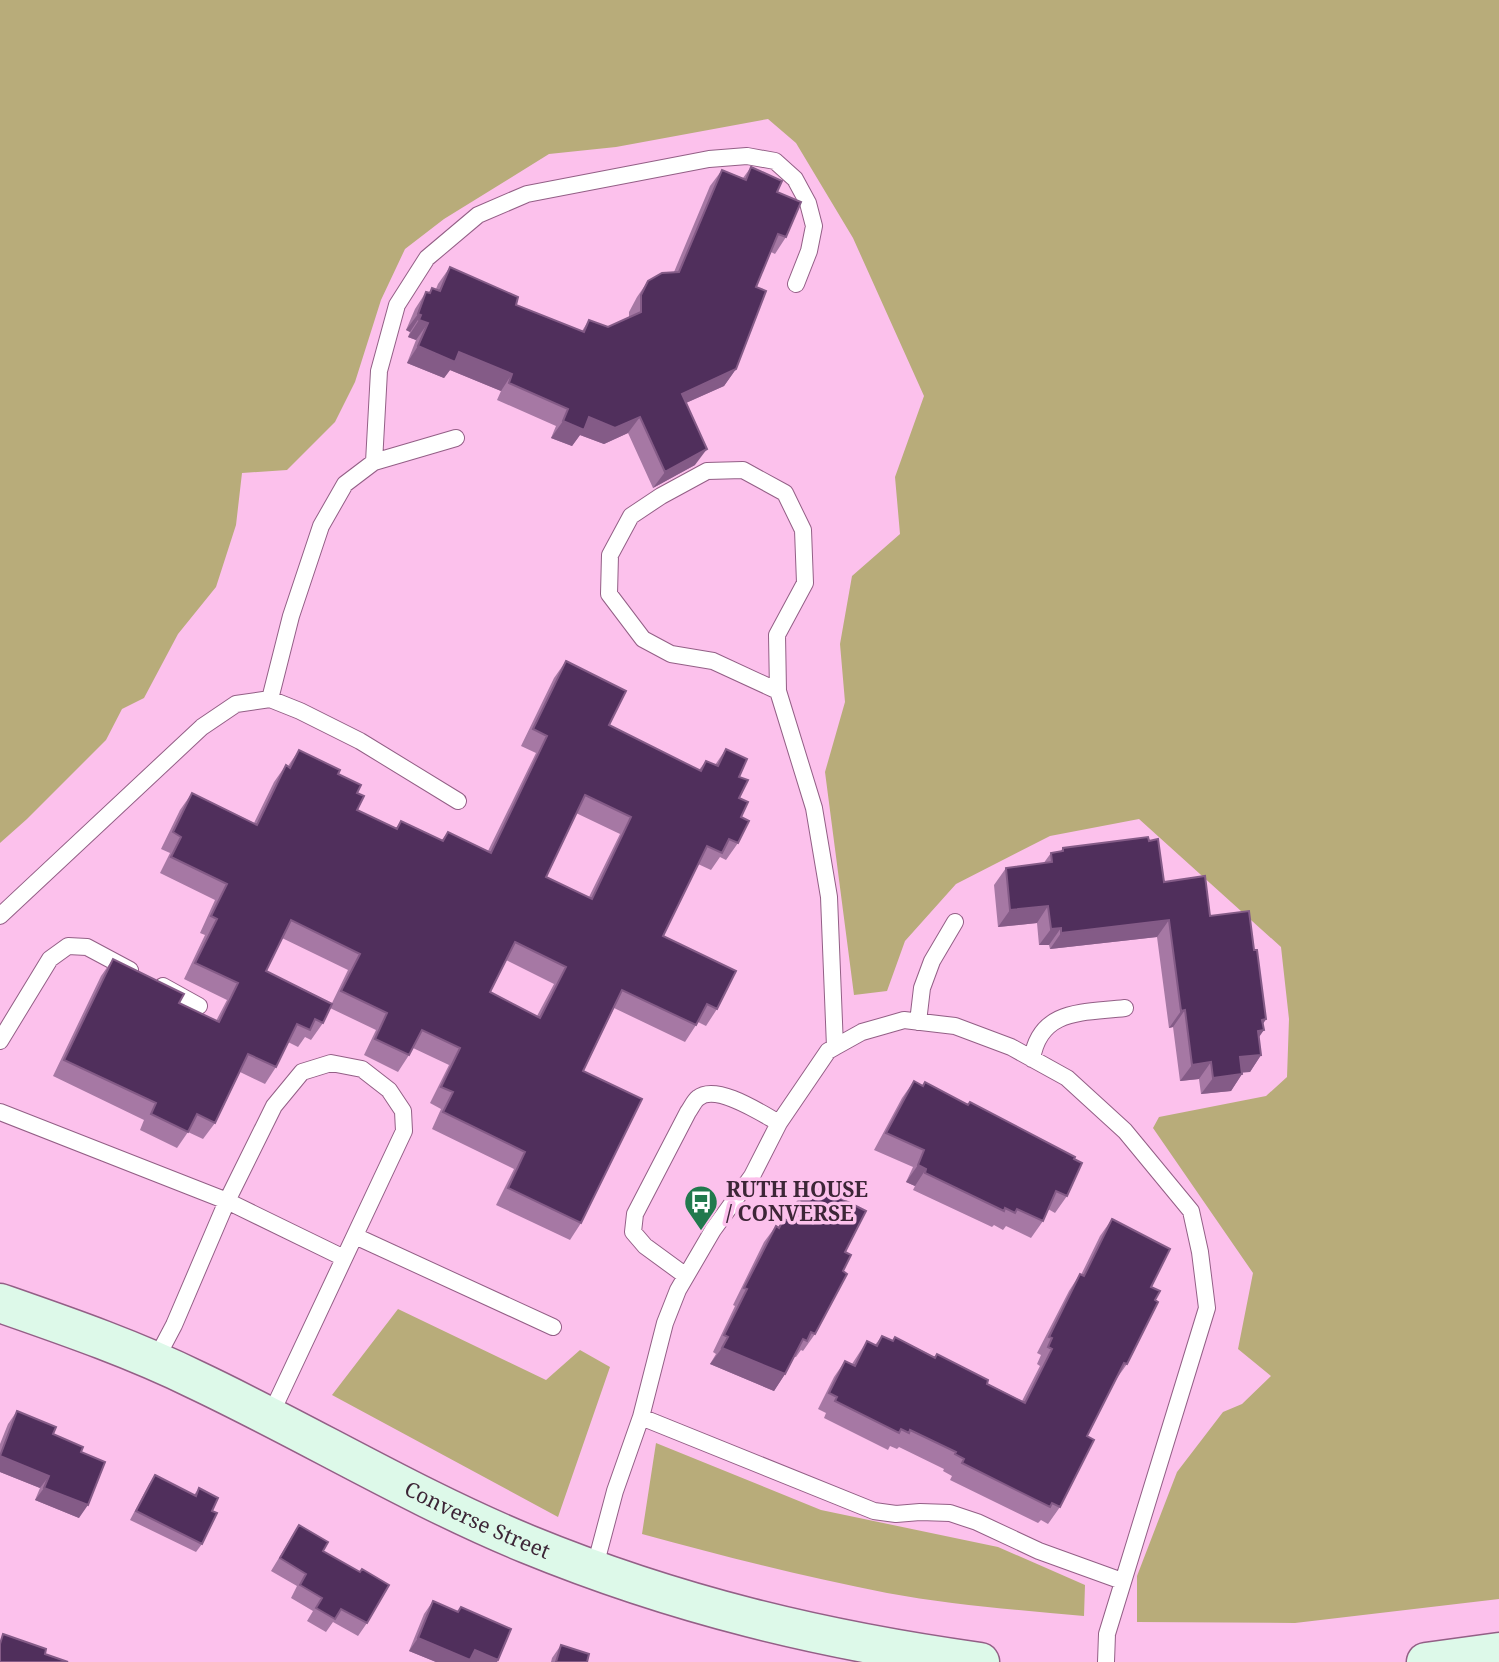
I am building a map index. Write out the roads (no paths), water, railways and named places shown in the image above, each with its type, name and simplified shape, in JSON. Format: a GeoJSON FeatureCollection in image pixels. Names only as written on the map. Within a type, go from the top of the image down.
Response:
{"type":"FeatureCollection","features":[{"type":"Feature","properties":{"kind":"main road","name":"Converse Street"},"geometry":{"type":"LineString","coordinates":[[0,1303],[84,1332],[155,1361],[270,1416],[461,1515],[594,1570],[666,1596],[809,1633],[980,1662]]}},
{"type":"Feature","properties":{"kind":"main road"},"geometry":{"type":"LineString","coordinates":[[1426,1662],[1499,1651]]}},
{"type":"Feature","properties":{"kind":"lane"},"geometry":{"type":"LineString","coordinates":[[374,462],[379,371],[397,304],[427,258],[478,215],[527,194],[709,159],[747,156],[775,161],[795,179],[808,203],[814,226],[796,284]]}},
{"type":"Feature","properties":{"kind":"lane"},"geometry":{"type":"LineString","coordinates":[[270,699],[291,616],[321,526],[345,484],[374,462],[456,438]]}},
{"type":"Feature","properties":{"kind":"lane"},"geometry":{"type":"LineString","coordinates":[[778,691],[713,661],[671,654],[643,639],[609,594],[610,555],[631,516],[707,471],[743,470],[785,493],[803,530],[805,583],[777,635],[778,691],[814,808],[829,897],[835,1047]]}},
{"type":"Feature","properties":{"kind":"lane"},"geometry":{"type":"LineString","coordinates":[[0,916],[202,727],[236,704],[270,699],[300,711],[360,741],[458,801]]}},
{"type":"Feature","properties":{"kind":"lane"},"geometry":{"type":"LineString","coordinates":[[918,1022],[922,988],[932,961],[955,922]]}},
{"type":"Feature","properties":{"kind":"lane"},"geometry":{"type":"LineString","coordinates":[[0,1041],[50,959],[68,946],[87,947],[200,1006]]}},
{"type":"Feature","properties":{"kind":"lane"},"geometry":{"type":"LineString","coordinates":[[1032,1059],[1034,1043],[1044,1028],[1064,1016],[1125,1009]]}},
{"type":"Feature","properties":{"kind":"lane"},"geometry":{"type":"LineString","coordinates":[[594,1570],[615,1491],[641,1417],[665,1322],[686,1276],[713,1230],[752,1176],[779,1123],[828,1051],[862,1032],[904,1020],[955,1026],[1011,1047],[1067,1079],[1125,1131],[1191,1211],[1200,1252],[1207,1308],[1122,1581],[1107,1634],[1106,1662]]}},
{"type":"Feature","properties":{"kind":"lane"},"geometry":{"type":"LineString","coordinates":[[155,1361],[174,1325],[227,1201],[274,1106],[302,1072],[331,1063],[362,1069],[389,1090],[403,1111],[404,1131],[270,1416]]}},
{"type":"Feature","properties":{"kind":"lane"},"geometry":{"type":"LineString","coordinates":[[686,1276],[645,1247],[633,1232],[635,1214],[683,1120],[698,1098],[711,1092],[733,1099],[779,1123]]}},
{"type":"Feature","properties":{"kind":"lane"},"geometry":{"type":"LineString","coordinates":[[0,1112],[227,1201],[344,1258]]}},
{"type":"Feature","properties":{"kind":"lane"},"geometry":{"type":"LineString","coordinates":[[355,1236],[553,1327]]}},
{"type":"Feature","properties":{"kind":"lane"},"geometry":{"type":"LineString","coordinates":[[641,1417],[874,1511],[896,1514],[950,1513],[977,1522],[1039,1551],[1122,1581]]}},
{"type":"Feature","properties":{"kind":"place","name":"RUTH HOUSE / CONVERSE"},"geometry":{"type":"Point","coordinates":[701,1232]}}]}
